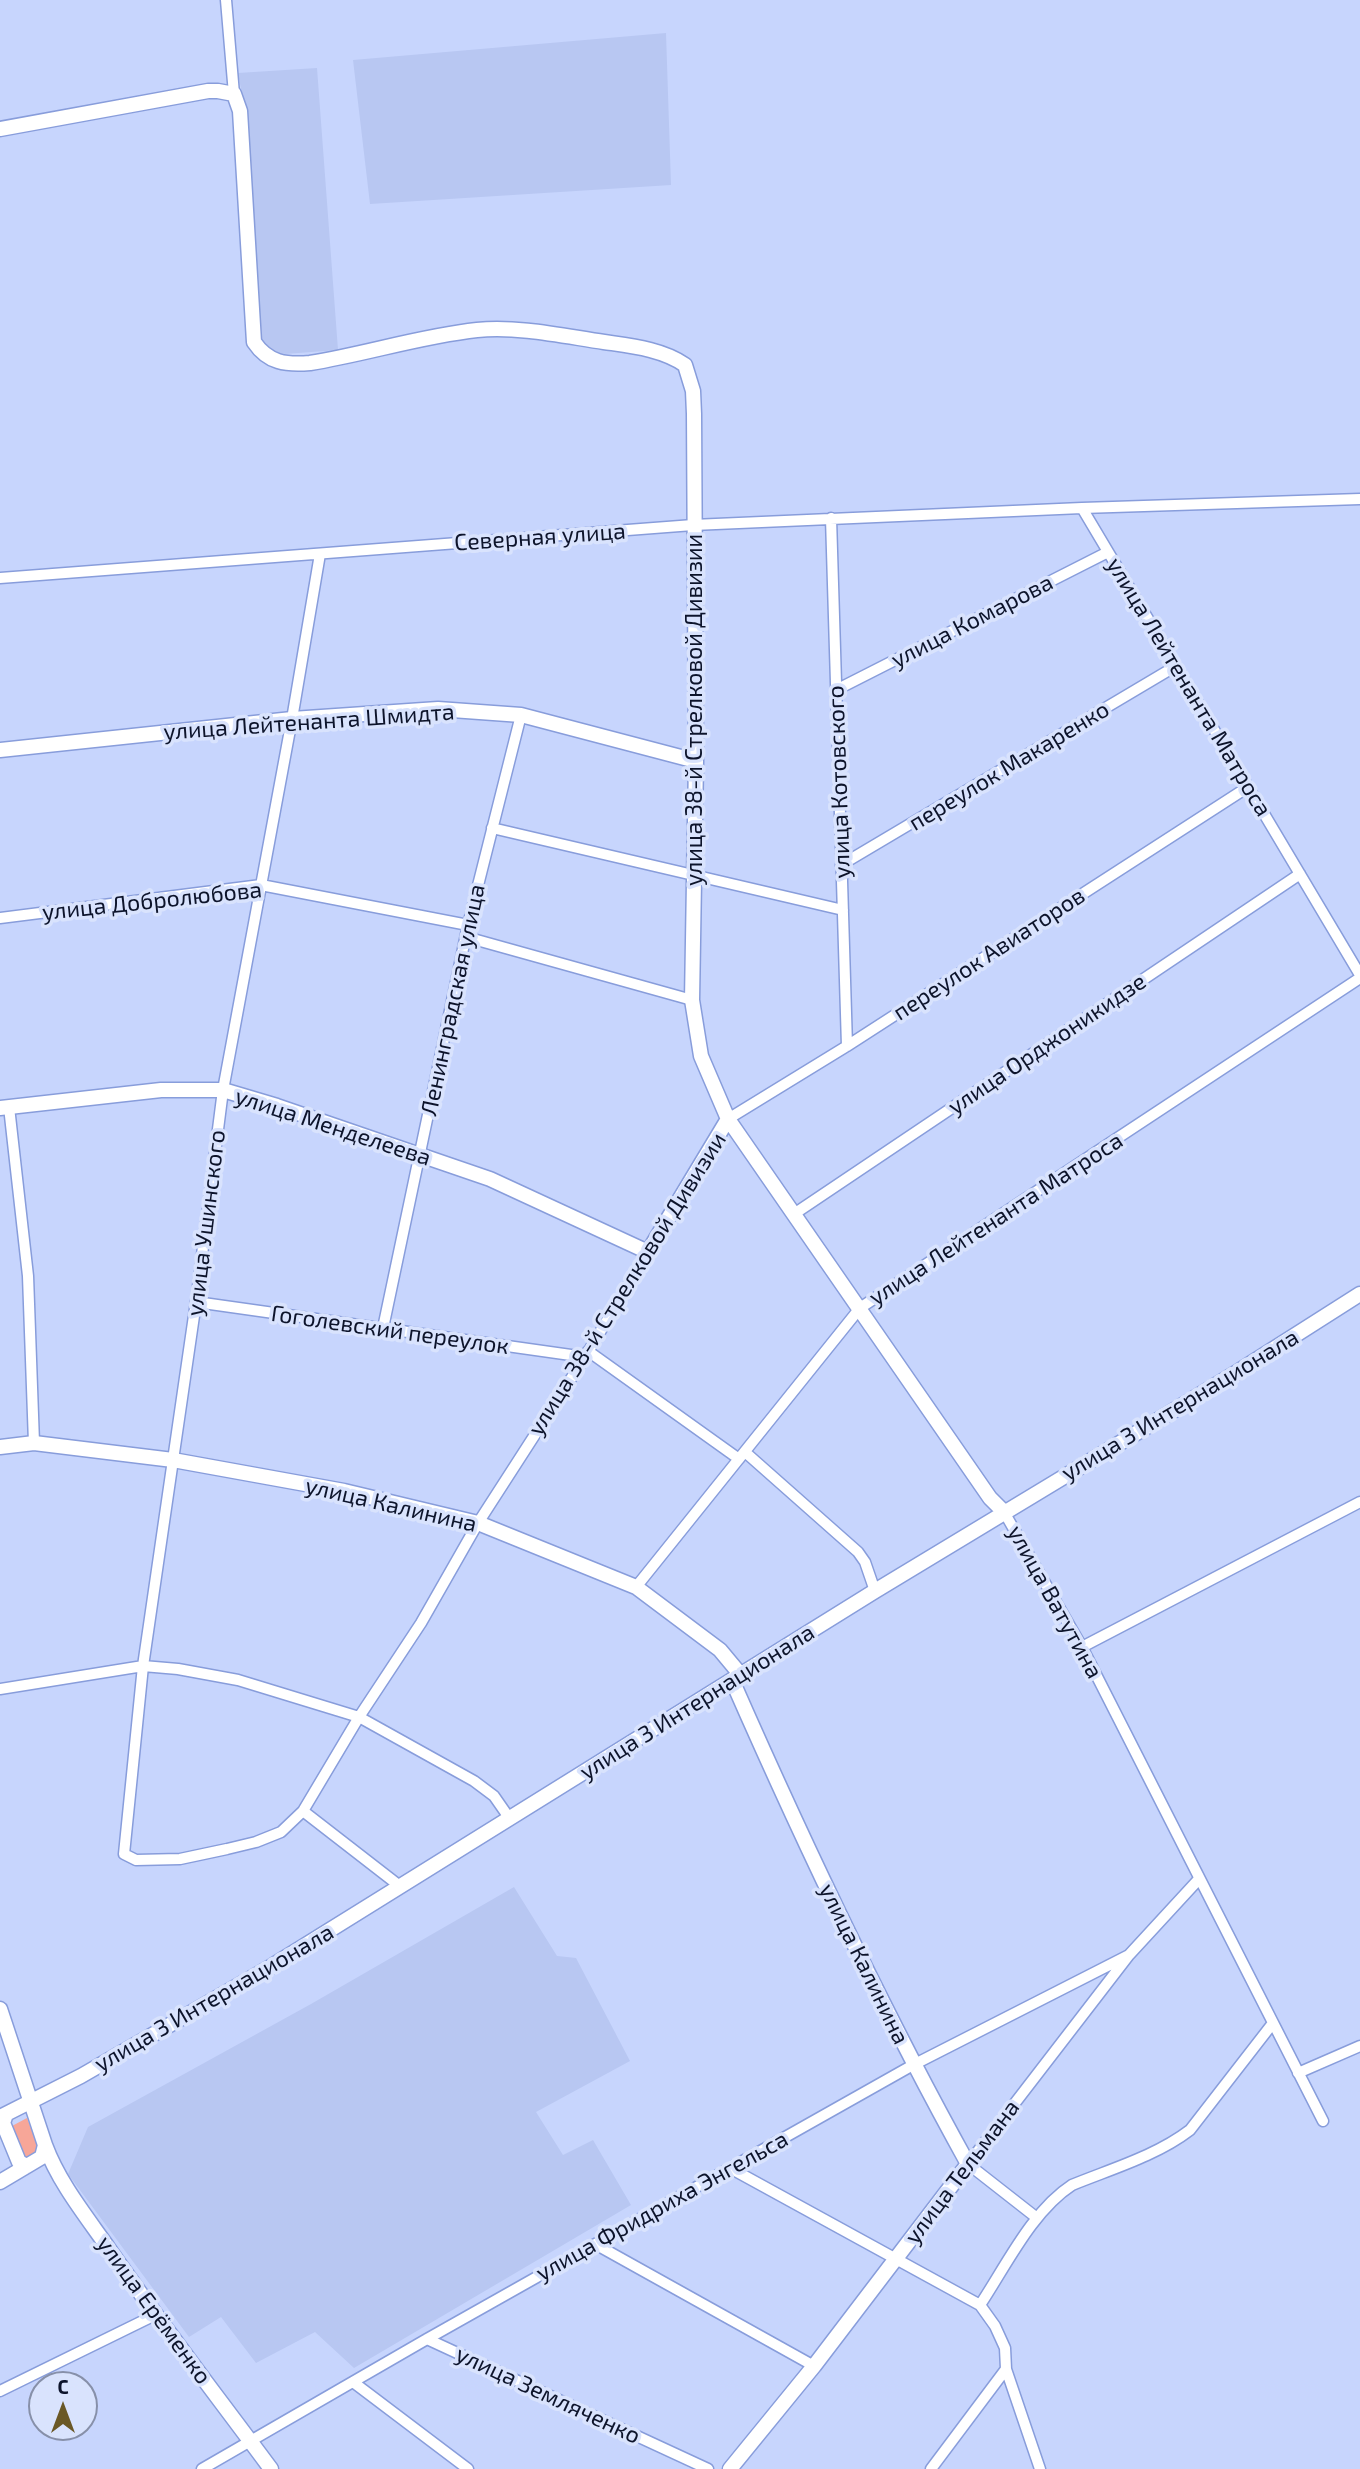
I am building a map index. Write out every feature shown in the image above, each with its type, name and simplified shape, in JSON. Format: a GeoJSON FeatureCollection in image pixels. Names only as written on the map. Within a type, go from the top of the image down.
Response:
{"type":"FeatureCollection","features":[{"type":"Feature","properties":{"kind":"street"},"geometry":{"type":"LineString","coordinates":[[0,128],[208,91],[234,94],[226,0]]}},
{"type":"Feature","properties":{"kind":"street","name":"улица 38-й Стрелковой Дивизии"},"geometry":{"type":"LineString","coordinates":[[124,1854],[136,1860],[180,1859],[227,1849],[281,1832],[303,1811],[359,1717],[421,1623],[478,1523],[587,1354],[728,1119],[701,1056],[692,1000],[696,761],[693,391],[685,365],[666,354],[618,344],[493,329],[458,333],[310,363],[287,364],[262,354],[254,342],[252,328],[240,111],[234,94]]}},
{"type":"Feature","properties":{"kind":"street","name":"Северная улица"},"geometry":{"type":"LineString","coordinates":[[0,578],[693,525],[1360,499]]}},
{"type":"Feature","properties":{"kind":"street","name":"улица Лейтенанта Матроса"},"geometry":{"type":"LineString","coordinates":[[636,1587],[860,1308],[1360,976],[1082,508]]}},
{"type":"Feature","properties":{"kind":"street","name":"улица Котовского"},"geometry":{"type":"LineString","coordinates":[[831,518],[847,1046]]}},
{"type":"Feature","properties":{"kind":"street","name":"улица Комарова"},"geometry":{"type":"LineString","coordinates":[[836,690],[1108,552]]}},
{"type":"Feature","properties":{"kind":"street","name":"улица Ушинского"},"geometry":{"type":"LineString","coordinates":[[124,1854],[143,1666],[196,1302],[223,1090],[320,554]]}},
{"type":"Feature","properties":{"kind":"street","name":"переулок Макаренко"},"geometry":{"type":"LineString","coordinates":[[841,865],[1176,666]]}},
{"type":"Feature","properties":{"kind":"street","name":"улица Лейтенанта Шмидта"},"geometry":{"type":"LineString","coordinates":[[0,750],[292,719],[438,709],[520,715],[696,761]]}},
{"type":"Feature","properties":{"kind":"street","name":"Ленинградская улица"},"geometry":{"type":"LineString","coordinates":[[383,1328],[468,925],[520,715]]}},
{"type":"Feature","properties":{"kind":"street","name":"переулок Авиаторов"},"geometry":{"type":"LineString","coordinates":[[728,1119],[847,1046],[1248,787]]}},
{"type":"Feature","properties":{"kind":"street"},"geometry":{"type":"LineString","coordinates":[[492,828],[843,910]]}},
{"type":"Feature","properties":{"kind":"street","name":"улица Орджоникидзе"},"geometry":{"type":"LineString","coordinates":[[794,1214],[1300,874]]}},
{"type":"Feature","properties":{"kind":"street","name":"улица Добролюбова"},"geometry":{"type":"LineString","coordinates":[[0,918],[261,885],[468,925]]}},
{"type":"Feature","properties":{"kind":"street"},"geometry":{"type":"LineString","coordinates":[[466,936],[692,1000]]}},
{"type":"Feature","properties":{"kind":"street","name":"улица Менделеева"},"geometry":{"type":"LineString","coordinates":[[5,1107],[161,1090],[223,1090],[490,1179],[648,1252]]}},
{"type":"Feature","properties":{"kind":"street"},"geometry":{"type":"LineString","coordinates":[[5,1107],[28,1276],[34,1443]]}},
{"type":"Feature","properties":{"kind":"street","name":"улица Ватутина"},"geometry":{"type":"LineString","coordinates":[[728,1119],[990,1498],[1004,1512],[1082,1647],[1323,2121]]}},
{"type":"Feature","properties":{"kind":"street","name":"улица 3 Интернационала"},"geometry":{"type":"LineString","coordinates":[[3,2115],[192,2013],[401,1887],[875,1591],[1239,1371],[1360,1294]]}},
{"type":"Feature","properties":{"kind":"street","name":"Гоголевский переулок"},"geometry":{"type":"LineString","coordinates":[[196,1302],[587,1354],[742,1455],[858,1552],[865,1562],[875,1591]]}},
{"type":"Feature","properties":{"kind":"street","name":"улица Калинина"},"geometry":{"type":"LineString","coordinates":[[0,1447],[34,1443],[173,1460],[344,1491],[478,1523],[636,1587],[720,1650],[736,1677],[786,1805],[913,2065],[968,2164],[1037,2218]]}},
{"type":"Feature","properties":{"kind":"street"},"geometry":{"type":"LineString","coordinates":[[1082,1647],[1360,1503]]}},
{"type":"Feature","properties":{"kind":"street"},"geometry":{"type":"LineString","coordinates":[[0,1689],[143,1666],[178,1669],[238,1680],[359,1717],[474,1781],[494,1796],[509,1819]]}},
{"type":"Feature","properties":{"kind":"street"},"geometry":{"type":"LineString","coordinates":[[303,1811],[401,1887]]}},
{"type":"Feature","properties":{"kind":"street","name":"улица Тельмана"},"geometry":{"type":"LineString","coordinates":[[730,2469],[814,2366],[1129,1955],[1199,1879]]}},
{"type":"Feature","properties":{"kind":"street","name":"улица Фридриха Энгельса"},"geometry":{"type":"LineString","coordinates":[[202,2469],[426,2339],[913,2065],[1129,1955]]}},
{"type":"Feature","properties":{"kind":"street"},"geometry":{"type":"LineString","coordinates":[[0,2009],[46,2154],[0,2182]]}},
{"type":"Feature","properties":{"kind":"street"},"geometry":{"type":"LineString","coordinates":[[980,2305],[1037,2218],[1060,2192],[1158,2150],[1190,2130],[1273,2023]]}},
{"type":"Feature","properties":{"kind":"street"},"geometry":{"type":"LineString","coordinates":[[1298,2073],[1360,2046]]}},
{"type":"Feature","properties":{"kind":"street"},"geometry":{"type":"LineString","coordinates":[[3,2115],[3,2123],[19,2162],[27,2166]]}},
{"type":"Feature","properties":{"kind":"street","name":"улица Ерёменко"},"geometry":{"type":"LineString","coordinates":[[46,2154],[155,2315],[271,2469]]}},
{"type":"Feature","properties":{"kind":"street"},"geometry":{"type":"LineString","coordinates":[[730,2168],[980,2305],[1000,2337],[1006,2369],[1040,2469]]}},
{"type":"Feature","properties":{"kind":"street"},"geometry":{"type":"LineString","coordinates":[[596,2244],[814,2366]]}},
{"type":"Feature","properties":{"kind":"street"},"geometry":{"type":"LineString","coordinates":[[0,2391],[155,2315]]}},
{"type":"Feature","properties":{"kind":"street","name":"улица Земляченко"},"geometry":{"type":"LineString","coordinates":[[426,2339],[708,2469]]}},
{"type":"Feature","properties":{"kind":"street"},"geometry":{"type":"LineString","coordinates":[[931,2469],[1006,2369]]}},
{"type":"Feature","properties":{"kind":"street"},"geometry":{"type":"LineString","coordinates":[[353,2382],[468,2469]]}},
{"type":"Feature","properties":{"kind":"shaded area"},"geometry":{"type":"Polygon","coordinates":[[[666,33],[671,185],[370,204],[353,60],[666,33]]]}},
{"type":"Feature","properties":{"kind":"shaded area"},"geometry":{"type":"Polygon","coordinates":[[[317,68],[338,350],[285,354],[274,351],[264,343],[258,333],[245,111],[238,73],[317,68]]]}},
{"type":"Feature","properties":{"kind":"shaded area"},"geometry":{"type":"Polygon","coordinates":[[[514,1887],[557,1956],[576,1958],[630,2061],[536,2112],[563,2155],[593,2140],[631,2205],[354,2368],[315,2332],[256,2363],[221,2317],[189,2337],[68,2174],[88,2127],[311,2004],[514,1887]]]}},
{"type":"Feature","properties":{"kind":"shaded area"},"geometry":{"type":"Polygon","coordinates":[[[27,2118],[40,2152],[24,2160],[12,2126],[27,2118]]]}}]}
